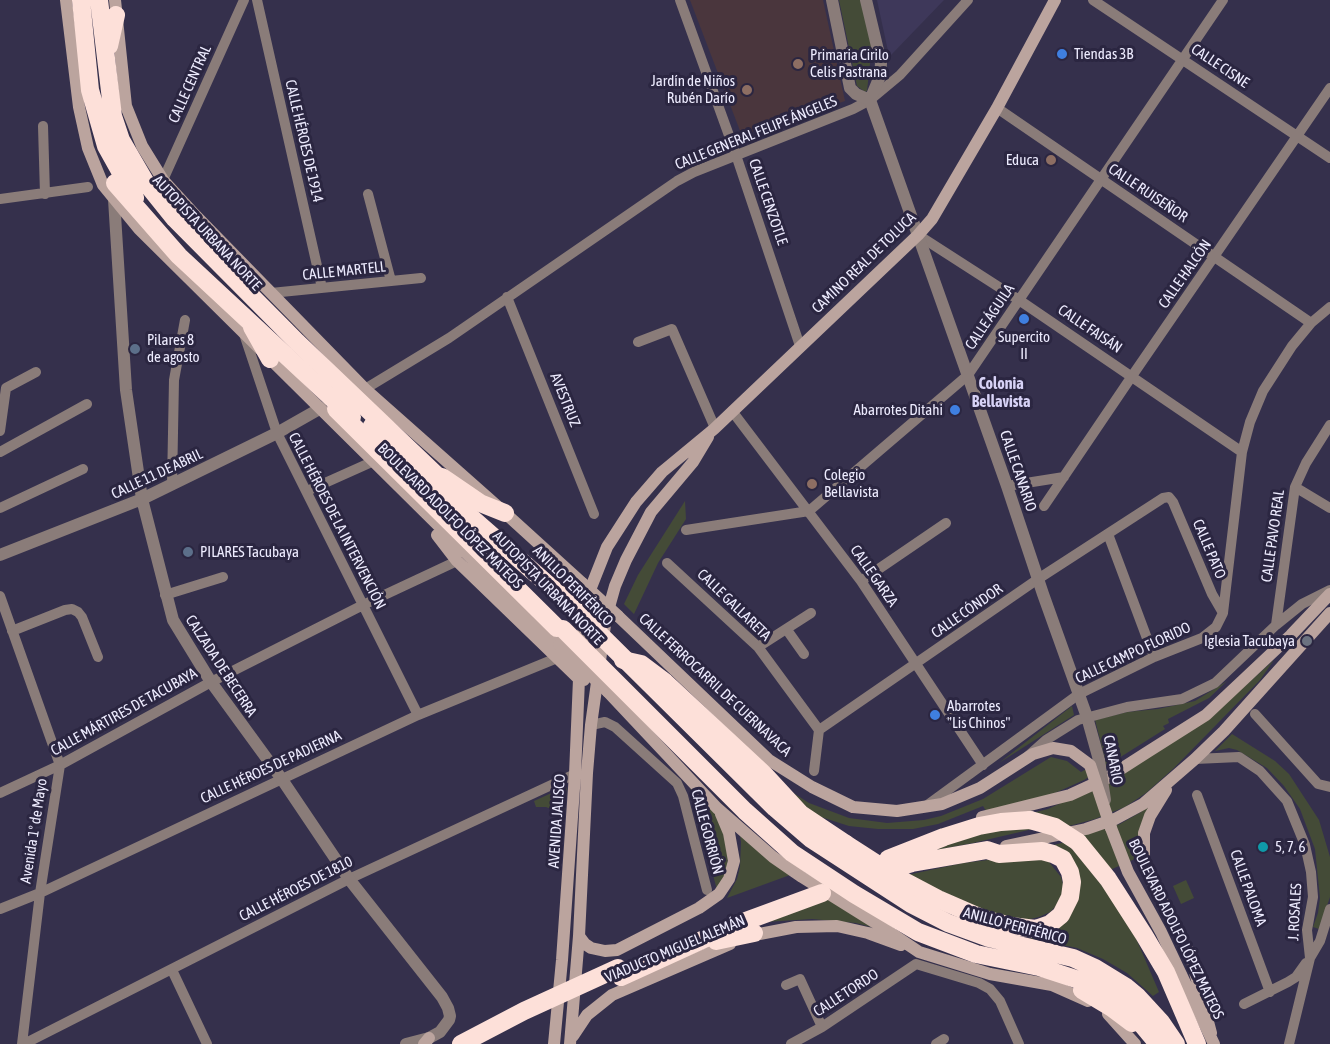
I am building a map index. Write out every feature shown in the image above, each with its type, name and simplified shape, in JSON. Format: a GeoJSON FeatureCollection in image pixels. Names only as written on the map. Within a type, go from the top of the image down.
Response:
{"type":"FeatureCollection","features":[{"type":"Feature","properties":{"kind":"highway","name":"AUTOPISTA URBANA NORTE"},"geometry":{"type":"LineString","coordinates":[[76,0],[84,78],[96,142],[115,183],[178,256],[402,464],[628,696],[761,827],[801,859],[918,932],[976,954],[1039,967],[1085,982],[1113,996],[1129,1009],[1158,1044]]}},
{"type":"Feature","properties":{"kind":"highway"},"geometry":{"type":"LineString","coordinates":[[81,0],[90,90],[106,146],[131,194],[248,330],[270,359]]}},
{"type":"Feature","properties":{"kind":"highway","name":"AUTOPISTA URBANA NORTE"},"geometry":{"type":"LineString","coordinates":[[89,0],[92,41],[103,101],[114,143],[135,182],[193,250],[306,364],[441,491],[560,596],[776,808],[811,839],[911,904],[948,923],[989,938],[1073,958],[1095,968],[1138,997],[1161,1022],[1176,1044]]}},
{"type":"Feature","properties":{"kind":"highway","name":"ANILLO PERIFÉRICO"},"geometry":{"type":"LineString","coordinates":[[99,0],[113,116],[121,140],[146,183],[175,219],[289,334],[433,471],[578,604],[618,655],[672,715],[781,821],[813,846],[898,903],[939,923],[977,936],[1062,956],[1114,982],[1140,999],[1159,1016],[1182,1044]]}},
{"type":"Feature","properties":{"kind":"highway"},"geometry":{"type":"LineString","coordinates":[[106,59],[115,7]]}},
{"type":"Feature","properties":{"kind":"highway"},"geometry":{"type":"LineString","coordinates":[[248,330],[606,685],[772,843],[817,876],[895,926],[937,946],[963,955],[1057,978],[1088,993],[1126,1018],[1151,1044]]}},
{"type":"Feature","properties":{"kind":"highway"},"geometry":{"type":"LineString","coordinates":[[433,471],[480,503],[505,513]]}},
{"type":"Feature","properties":{"kind":"highway"},"geometry":{"type":"LineString","coordinates":[[618,655],[641,664],[665,682],[765,775],[801,814],[846,844],[902,880],[916,889],[963,910],[998,923],[1036,929],[1056,920],[1065,909],[1071,891],[1070,872],[1063,859],[1048,852],[999,854],[987,850],[912,863],[870,870],[926,844],[979,826],[1001,822],[1030,820],[1055,827],[1078,842],[1108,879],[1207,1040]]}},
{"type":"Feature","properties":{"kind":"highway","name":"VIADUCTO MIGUEL ALEMÁN"},"geometry":{"type":"LineString","coordinates":[[461,1044],[524,1011],[619,973],[668,955],[816,890],[737,913],[619,973],[481,1044]]}},
{"type":"Feature","properties":{"kind":"highway"},"geometry":{"type":"LineString","coordinates":[[668,955],[754,933]]}},
{"type":"Feature","properties":{"kind":"highway"},"geometry":{"type":"LineString","coordinates":[[1144,935],[1167,988],[1182,1044]]}},
{"type":"Feature","properties":{"kind":"main road"},"geometry":{"type":"LineString","coordinates":[[66,0],[79,107],[88,148],[103,185],[139,230],[248,330]]}},
{"type":"Feature","properties":{"kind":"main road","name":"CAMINO REAL DE TOLUCA"},"geometry":{"type":"LineString","coordinates":[[578,604],[608,547],[636,502],[662,472],[714,428],[918,235],[940,206],[997,108],[1055,0]]}},
{"type":"Feature","properties":{"kind":"main road"},"geometry":{"type":"LineString","coordinates":[[115,7],[126,106],[142,146],[163,180],[365,389],[582,584],[612,617]]}},
{"type":"Feature","properties":{"kind":"main road","name":"BOULEVARD ADOLFO LÓPEZ MATEOS"},"geometry":{"type":"LineString","coordinates":[[270,359],[412,500],[558,636]]}},
{"type":"Feature","properties":{"kind":"main road","name":"CAMINO REAL DE TOLUCA"},"geometry":{"type":"LineString","coordinates":[[612,617],[615,586],[651,512],[693,462],[714,428]]}},
{"type":"Feature","properties":{"kind":"main road"},"geometry":{"type":"LineString","coordinates":[[412,500],[457,561],[579,679],[606,685],[717,808],[785,867],[882,927],[917,958],[1048,984],[1067,991],[1104,1010],[1135,1044]]}},
{"type":"Feature","properties":{"kind":"main road"},"geometry":{"type":"LineString","coordinates":[[926,844],[975,819],[1070,795],[1137,759],[1206,715],[1291,635],[1330,592]]}},
{"type":"Feature","properties":{"kind":"main road","name":"AVENIDA JALISCO"},"geometry":{"type":"LineString","coordinates":[[570,1044],[579,936],[581,774],[578,604]]}},
{"type":"Feature","properties":{"kind":"main road"},"geometry":{"type":"LineString","coordinates":[[987,850],[1058,836],[1115,819],[1143,804],[1196,759],[1330,613]]}},
{"type":"Feature","properties":{"kind":"main road","name":"AVENIDA JALISCO"},"geometry":{"type":"LineString","coordinates":[[554,1044],[581,774],[591,725],[606,685],[612,617]]}},
{"type":"Feature","properties":{"kind":"main road","name":"CALLE FERROCARRIL DE CUERNAVACA"},"geometry":{"type":"LineString","coordinates":[[612,617],[769,760],[812,787],[853,807],[897,811],[942,804],[967,795],[993,781],[1026,758]]}},
{"type":"Feature","properties":{"kind":"main road"},"geometry":{"type":"LineString","coordinates":[[1026,758],[1046,749],[1059,748],[1095,763]]}},
{"type":"Feature","properties":{"kind":"main road","name":"BOULEVARD ADOLFO LÓPEZ MATEOS"},"geometry":{"type":"LineString","coordinates":[[1095,763],[1111,828],[1128,872],[1161,932],[1200,1018],[1207,1040]]}},
{"type":"Feature","properties":{"kind":"main road"},"geometry":{"type":"LineString","coordinates":[[1183,770],[1160,798],[1150,816],[1144,833],[1144,859],[1148,873],[1191,957],[1207,1040]]}},
{"type":"Feature","properties":{"kind":"main road"},"geometry":{"type":"LineString","coordinates":[[579,936],[591,948],[605,951],[617,950],[699,908],[719,894],[729,879],[734,861],[729,833],[717,808]]}},
{"type":"Feature","properties":{"kind":"main road","name":"VIADUCTO MIGUEL ALEMÁN"},"geometry":{"type":"LineString","coordinates":[[570,1044],[580,1023],[602,1000],[754,933],[796,927],[837,926],[868,933],[917,958]]}},
{"type":"Feature","properties":{"kind":"street","name":"CALLE CENTRAL"},"geometry":{"type":"LineString","coordinates":[[163,180],[244,0]]}},
{"type":"Feature","properties":{"kind":"street","name":"CALLE HÉROES DE 1914"},"geometry":{"type":"LineString","coordinates":[[257,0],[322,288]]}},
{"type":"Feature","properties":{"kind":"street","name":"CALLE CENZOTLE"},"geometry":{"type":"LineString","coordinates":[[680,0],[737,157],[800,346]]}},
{"type":"Feature","properties":{"kind":"street","name":"CALLE CANARIO"},"geometry":{"type":"LineString","coordinates":[[832,0],[850,88],[856,94],[870,100],[1088,717]]}},
{"type":"Feature","properties":{"kind":"street"},"geometry":{"type":"LineString","coordinates":[[866,0],[881,63],[880,76],[870,100]]}},
{"type":"Feature","properties":{"kind":"street","name":"CALLE GENERAL FELIPE ÁNGELES"},"geometry":{"type":"LineString","coordinates":[[365,389],[453,335],[658,192],[694,172],[737,157],[870,100],[900,75],[968,0]]}},
{"type":"Feature","properties":{"kind":"street","name":"CALLE CISNE"},"geometry":{"type":"LineString","coordinates":[[1093,0],[1330,158]]}},
{"type":"Feature","properties":{"kind":"street","name":"CALLE ÁGUILA"},"geometry":{"type":"LineString","coordinates":[[809,511],[968,375],[1223,0]]}},
{"type":"Feature","properties":{"kind":"street","name":"CALLE HALCÓN"},"geometry":{"type":"LineString","coordinates":[[1044,506],[1330,88]]}},
{"type":"Feature","properties":{"kind":"street","name":"CALLE RUISEÑOR"},"geometry":{"type":"LineString","coordinates":[[997,108],[1311,323]]}},
{"type":"Feature","properties":{"kind":"street"},"geometry":{"type":"LineString","coordinates":[[43,126],[45,194]]}},
{"type":"Feature","properties":{"kind":"street"},"geometry":{"type":"LineString","coordinates":[[0,199],[88,187]]}},
{"type":"Feature","properties":{"kind":"street"},"geometry":{"type":"LineString","coordinates":[[368,194],[391,281]]}},
{"type":"Feature","properties":{"kind":"street","name":"CALZADA DE BECERRA"},"geometry":{"type":"LineString","coordinates":[[114,199],[121,281],[126,390],[142,499],[165,595],[178,630],[211,681],[281,778],[349,879],[442,997],[450,1016],[447,1025],[426,1041]]}},
{"type":"Feature","properties":{"kind":"street","name":"CALLE FAISÁN"},"geometry":{"type":"LineString","coordinates":[[918,235],[1019,300],[1242,452]]}},
{"type":"Feature","properties":{"kind":"street","name":"CALLE MARTELL"},"geometry":{"type":"LineString","coordinates":[[271,293],[421,278]]}},
{"type":"Feature","properties":{"kind":"street","name":"AVESTRUZ"},"geometry":{"type":"LineString","coordinates":[[507,297],[594,514]]}},
{"type":"Feature","properties":{"kind":"street"},"geometry":{"type":"LineString","coordinates":[[1223,613],[1242,452],[1250,422],[1263,391],[1292,346],[1311,323],[1330,307]]}},
{"type":"Feature","properties":{"kind":"street"},"geometry":{"type":"LineString","coordinates":[[172,485],[174,380],[185,320]]}},
{"type":"Feature","properties":{"kind":"street"},"geometry":{"type":"LineString","coordinates":[[638,342],[672,329],[714,428]]}},
{"type":"Feature","properties":{"kind":"street","name":"CALLE HÉROES DE LA INTERVENCIÓN"},"geometry":{"type":"LineString","coordinates":[[248,330],[277,433],[418,715]]}},
{"type":"Feature","properties":{"kind":"street"},"geometry":{"type":"LineString","coordinates":[[0,431],[6,388],[36,372]]}},
{"type":"Feature","properties":{"kind":"street"},"geometry":{"type":"LineString","coordinates":[[0,452],[87,405]]}},
{"type":"Feature","properties":{"kind":"street","name":"CALLE 11 DE ABRIL"},"geometry":{"type":"LineString","coordinates":[[0,555],[142,499],[277,433],[321,408]]}},
{"type":"Feature","properties":{"kind":"street","name":"CALLE GARZA"},"geometry":{"type":"LineString","coordinates":[[732,411],[861,581],[983,765]]}},
{"type":"Feature","properties":{"kind":"street","name":"CALLE PAVO REAL"},"geometry":{"type":"LineString","coordinates":[[1276,625],[1295,487],[1306,463],[1330,425]]}},
{"type":"Feature","properties":{"kind":"street"},"geometry":{"type":"LineString","coordinates":[[307,491],[374,461]]}},
{"type":"Feature","properties":{"kind":"street"},"geometry":{"type":"LineString","coordinates":[[0,508],[83,469]]}},
{"type":"Feature","properties":{"kind":"street"},"geometry":{"type":"LineString","coordinates":[[1007,486],[1064,477]]}},
{"type":"Feature","properties":{"kind":"street"},"geometry":{"type":"LineString","coordinates":[[1295,487],[1330,508]]}},
{"type":"Feature","properties":{"kind":"street","name":"CALLE PATO"},"geometry":{"type":"LineString","coordinates":[[1169,497],[1212,594],[1223,613]]}},
{"type":"Feature","properties":{"kind":"street","name":"CALLE CÓNDOR"},"geometry":{"type":"LineString","coordinates":[[819,730],[1038,579],[1163,498],[1169,497]]}},
{"type":"Feature","properties":{"kind":"street"},"geometry":{"type":"LineString","coordinates":[[686,530],[809,511]]}},
{"type":"Feature","properties":{"kind":"street"},"geometry":{"type":"LineString","coordinates":[[861,581],[946,523]]}},
{"type":"Feature","properties":{"kind":"street"},"geometry":{"type":"LineString","coordinates":[[1108,534],[1154,657]]}},
{"type":"Feature","properties":{"kind":"street","name":"CALLE MÁRTIRES DE TACUBAYA"},"geometry":{"type":"LineString","coordinates":[[0,794],[60,765],[211,681],[457,561]]}},
{"type":"Feature","properties":{"kind":"street","name":"CALLE GALLARETA"},"geometry":{"type":"LineString","coordinates":[[667,563],[758,647],[819,730]]}},
{"type":"Feature","properties":{"kind":"street"},"geometry":{"type":"LineString","coordinates":[[165,595],[223,577]]}},
{"type":"Feature","properties":{"kind":"street","name":"CALLE FERROCARRIL DE CUERNAVACA"},"geometry":{"type":"LineString","coordinates":[[1026,758],[1046,740],[1078,720],[1127,707],[1182,699],[1215,683],[1276,625],[1302,604],[1330,592]]}},
{"type":"Feature","properties":{"kind":"street","name":"Avenida 1º de Mayo"},"geometry":{"type":"LineString","coordinates":[[0,596],[60,765],[40,893],[23,1044]]}},
{"type":"Feature","properties":{"kind":"street"},"geometry":{"type":"LineString","coordinates":[[12,631],[72,609],[82,617],[98,657]]}},
{"type":"Feature","properties":{"kind":"street"},"geometry":{"type":"LineString","coordinates":[[758,647],[811,613]]}},
{"type":"Feature","properties":{"kind":"street","name":"CALLE CAMPO FLORIDO"},"geometry":{"type":"LineString","coordinates":[[925,807],[1079,694],[1154,657],[1202,638],[1216,627],[1223,613]]}},
{"type":"Feature","properties":{"kind":"street"},"geometry":{"type":"LineString","coordinates":[[787,630],[804,654]]}},
{"type":"Feature","properties":{"kind":"street","name":"CALLE HÉROES DE PADIERNA"},"geometry":{"type":"LineString","coordinates":[[0,909],[40,893],[418,715],[557,658]]}},
{"type":"Feature","properties":{"kind":"street"},"geometry":{"type":"LineString","coordinates":[[1254,714],[1318,784],[1330,787]]}},
{"type":"Feature","properties":{"kind":"street","name":"CANARIO"},"geometry":{"type":"LineString","coordinates":[[1088,717],[1095,763]]}},
{"type":"Feature","properties":{"kind":"street","name":"CALLE GORRIÓN"},"geometry":{"type":"LineString","coordinates":[[591,725],[605,722],[615,727],[677,783],[683,796],[707,890]]}},
{"type":"Feature","properties":{"kind":"street"},"geometry":{"type":"LineString","coordinates":[[814,771],[819,730]]}},
{"type":"Feature","properties":{"kind":"street","name":"J. ROSALES"},"geometry":{"type":"LineString","coordinates":[[1196,759],[1239,757],[1272,781],[1287,801],[1305,845],[1311,872],[1313,897],[1307,930],[1310,958]]}},
{"type":"Feature","properties":{"kind":"street","name":"CALLE HÉROES DE 1810"},"geometry":{"type":"LineString","coordinates":[[23,1044],[349,879],[581,774]]}},
{"type":"Feature","properties":{"kind":"street","name":"CALLE PALOMA"},"geometry":{"type":"LineString","coordinates":[[1197,795],[1270,992]]}},
{"type":"Feature","properties":{"kind":"street"},"geometry":{"type":"LineString","coordinates":[[1244,1004],[1296,977],[1320,941],[1330,909]]}},
{"type":"Feature","properties":{"kind":"street"},"geometry":{"type":"LineString","coordinates":[[917,958],[990,988],[996,995],[1019,1044]]}},
{"type":"Feature","properties":{"kind":"street","name":"CALLE TORDO"},"geometry":{"type":"LineString","coordinates":[[791,1044],[822,1027],[917,958]]}},
{"type":"Feature","properties":{"kind":"street"},"geometry":{"type":"LineString","coordinates":[[1289,1044],[1310,958]]}},
{"type":"Feature","properties":{"kind":"street"},"geometry":{"type":"LineString","coordinates":[[172,970],[207,1044]]}},
{"type":"Feature","properties":{"kind":"street"},"geometry":{"type":"LineString","coordinates":[[786,985],[800,979],[822,1027]]}},
{"type":"Feature","properties":{"kind":"street"},"geometry":{"type":"LineString","coordinates":[[406,1044],[426,1041]]}},
{"type":"Feature","properties":{"kind":"shaded area","name":"Primaria Cirilo Celis Pastrana"},"geometry":{"type":"Polygon","coordinates":[[[690,0],[823,0],[845,101],[742,136],[690,0]]]}},
{"type":"Feature","properties":{"kind":"shaded area"},"geometry":{"type":"Polygon","coordinates":[[[877,0],[944,0],[891,55],[888,51],[877,0]]]}},
{"type":"Feature","properties":{"kind":"green space"},"geometry":{"type":"Polygon","coordinates":[[[839,0],[862,0],[872,45],[867,91],[865,92],[857,86],[839,0]]]}},
{"type":"Feature","properties":{"kind":"green space"},"geometry":{"type":"Polygon","coordinates":[[[685,501],[686,519],[658,563],[634,614],[624,604],[638,575],[685,501]]]}},
{"type":"Feature","properties":{"kind":"green space"},"geometry":{"type":"Polygon","coordinates":[[[1274,660],[1260,680],[1174,768],[1146,793],[1125,807],[1069,826],[1047,816],[1032,813],[1048,809],[1080,794],[1213,714],[1274,660]]]}},
{"type":"Feature","properties":{"kind":"green space"},"geometry":{"type":"Polygon","coordinates":[[[1227,681],[1209,698],[1168,719],[1169,723],[1163,726],[1165,729],[1084,780],[1046,797],[986,811],[983,806],[938,824],[913,829],[849,826],[821,817],[802,806],[784,787],[809,803],[849,818],[887,823],[941,816],[983,799],[1051,757],[1067,761],[1081,772],[1105,759],[1095,720],[1127,712],[1158,709],[1195,701],[1227,681]]]}},
{"type":"Feature","properties":{"kind":"green space"},"geometry":{"type":"Polygon","coordinates":[[[1072,706],[1074,715],[999,763],[1072,706]]]}},
{"type":"Feature","properties":{"kind":"green space"},"geometry":{"type":"Polygon","coordinates":[[[1232,734],[1275,761],[1289,774],[1319,820],[1330,857],[1330,897],[1319,929],[1313,927],[1320,898],[1315,849],[1300,809],[1284,786],[1267,768],[1237,750],[1229,748],[1215,751],[1232,734]]]}},
{"type":"Feature","properties":{"kind":"green space"},"geometry":{"type":"Polygon","coordinates":[[[689,783],[717,810],[729,853],[725,877],[717,890],[689,783]]]}},
{"type":"Feature","properties":{"kind":"green space"},"geometry":{"type":"Polygon","coordinates":[[[567,786],[564,819],[556,811],[546,807],[536,807],[534,801],[567,786]]]}},
{"type":"Feature","properties":{"kind":"green space"},"geometry":{"type":"Polygon","coordinates":[[[1153,801],[1138,841],[1137,858],[1110,870],[1081,836],[1120,824],[1141,812],[1153,801]]]}},
{"type":"Feature","properties":{"kind":"green space"},"geometry":{"type":"Polygon","coordinates":[[[1037,828],[973,843],[931,851],[979,832],[1037,828]]]}},
{"type":"Feature","properties":{"kind":"green space"},"geometry":{"type":"Polygon","coordinates":[[[739,829],[790,875],[727,898],[737,879],[740,867],[739,829]]]}},
{"type":"Feature","properties":{"kind":"green space"},"geometry":{"type":"Polygon","coordinates":[[[1065,842],[1116,903],[1135,936],[1159,992],[1153,996],[1127,973],[1103,959],[1077,948],[1028,938],[1045,935],[1078,891],[1046,847],[1065,842]]]}},
{"type":"Feature","properties":{"kind":"green space"},"geometry":{"type":"Polygon","coordinates":[[[996,859],[1042,859],[1049,862],[1061,877],[1063,884],[1063,892],[1056,906],[1050,912],[1026,920],[992,915],[907,875],[963,863],[996,859]]]}},
{"type":"Feature","properties":{"kind":"green space"},"geometry":{"type":"Polygon","coordinates":[[[1186,880],[1194,898],[1181,904],[1173,886],[1186,880]]]}},
{"type":"Feature","properties":{"kind":"green space"},"geometry":{"type":"Polygon","coordinates":[[[828,898],[882,930],[856,923],[812,919],[765,922],[828,898]]]}},
{"type":"Feature","properties":{"kind":"place","name":"Tiendas 3B"},"geometry":{"type":"Point","coordinates":[1062,54]}},
{"type":"Feature","properties":{"kind":"place","name":"Primaria Cirilo Celis Pastrana"},"geometry":{"type":"Point","coordinates":[798,64]}},
{"type":"Feature","properties":{"kind":"place","name":"Jardín de Niños Rubén Darío"},"geometry":{"type":"Point","coordinates":[747,90]}},
{"type":"Feature","properties":{"kind":"place","name":"Educa"},"geometry":{"type":"Point","coordinates":[1051,160]}},
{"type":"Feature","properties":{"kind":"place","name":"Supercito II"},"geometry":{"type":"Point","coordinates":[1024,319]}},
{"type":"Feature","properties":{"kind":"place","name":"Pilares 8 de agosto"},"geometry":{"type":"Point","coordinates":[135,349]}},
{"type":"Feature","properties":{"kind":"place","name":"Abarrotes Ditahi"},"geometry":{"type":"Point","coordinates":[955,410]}},
{"type":"Feature","properties":{"kind":"place","name":"Colegio Bellavista"},"geometry":{"type":"Point","coordinates":[812,484]}},
{"type":"Feature","properties":{"kind":"place","name":"PILARES Tacubaya"},"geometry":{"type":"Point","coordinates":[188,552]}},
{"type":"Feature","properties":{"kind":"place","name":"Iglesia Tacubaya"},"geometry":{"type":"Point","coordinates":[1307,641]}},
{"type":"Feature","properties":{"kind":"place","name":"Abarrotes \"Lis Chinos\""},"geometry":{"type":"Point","coordinates":[935,715]}},
{"type":"Feature","properties":{"kind":"place","name":"5, 7, 6"},"geometry":{"type":"Point","coordinates":[1263,847]}},
{"type":"Feature","properties":{"kind":"district","name":"Colonia Bellavista"},"geometry":{"type":"Point","coordinates":[1001,393]}}]}
